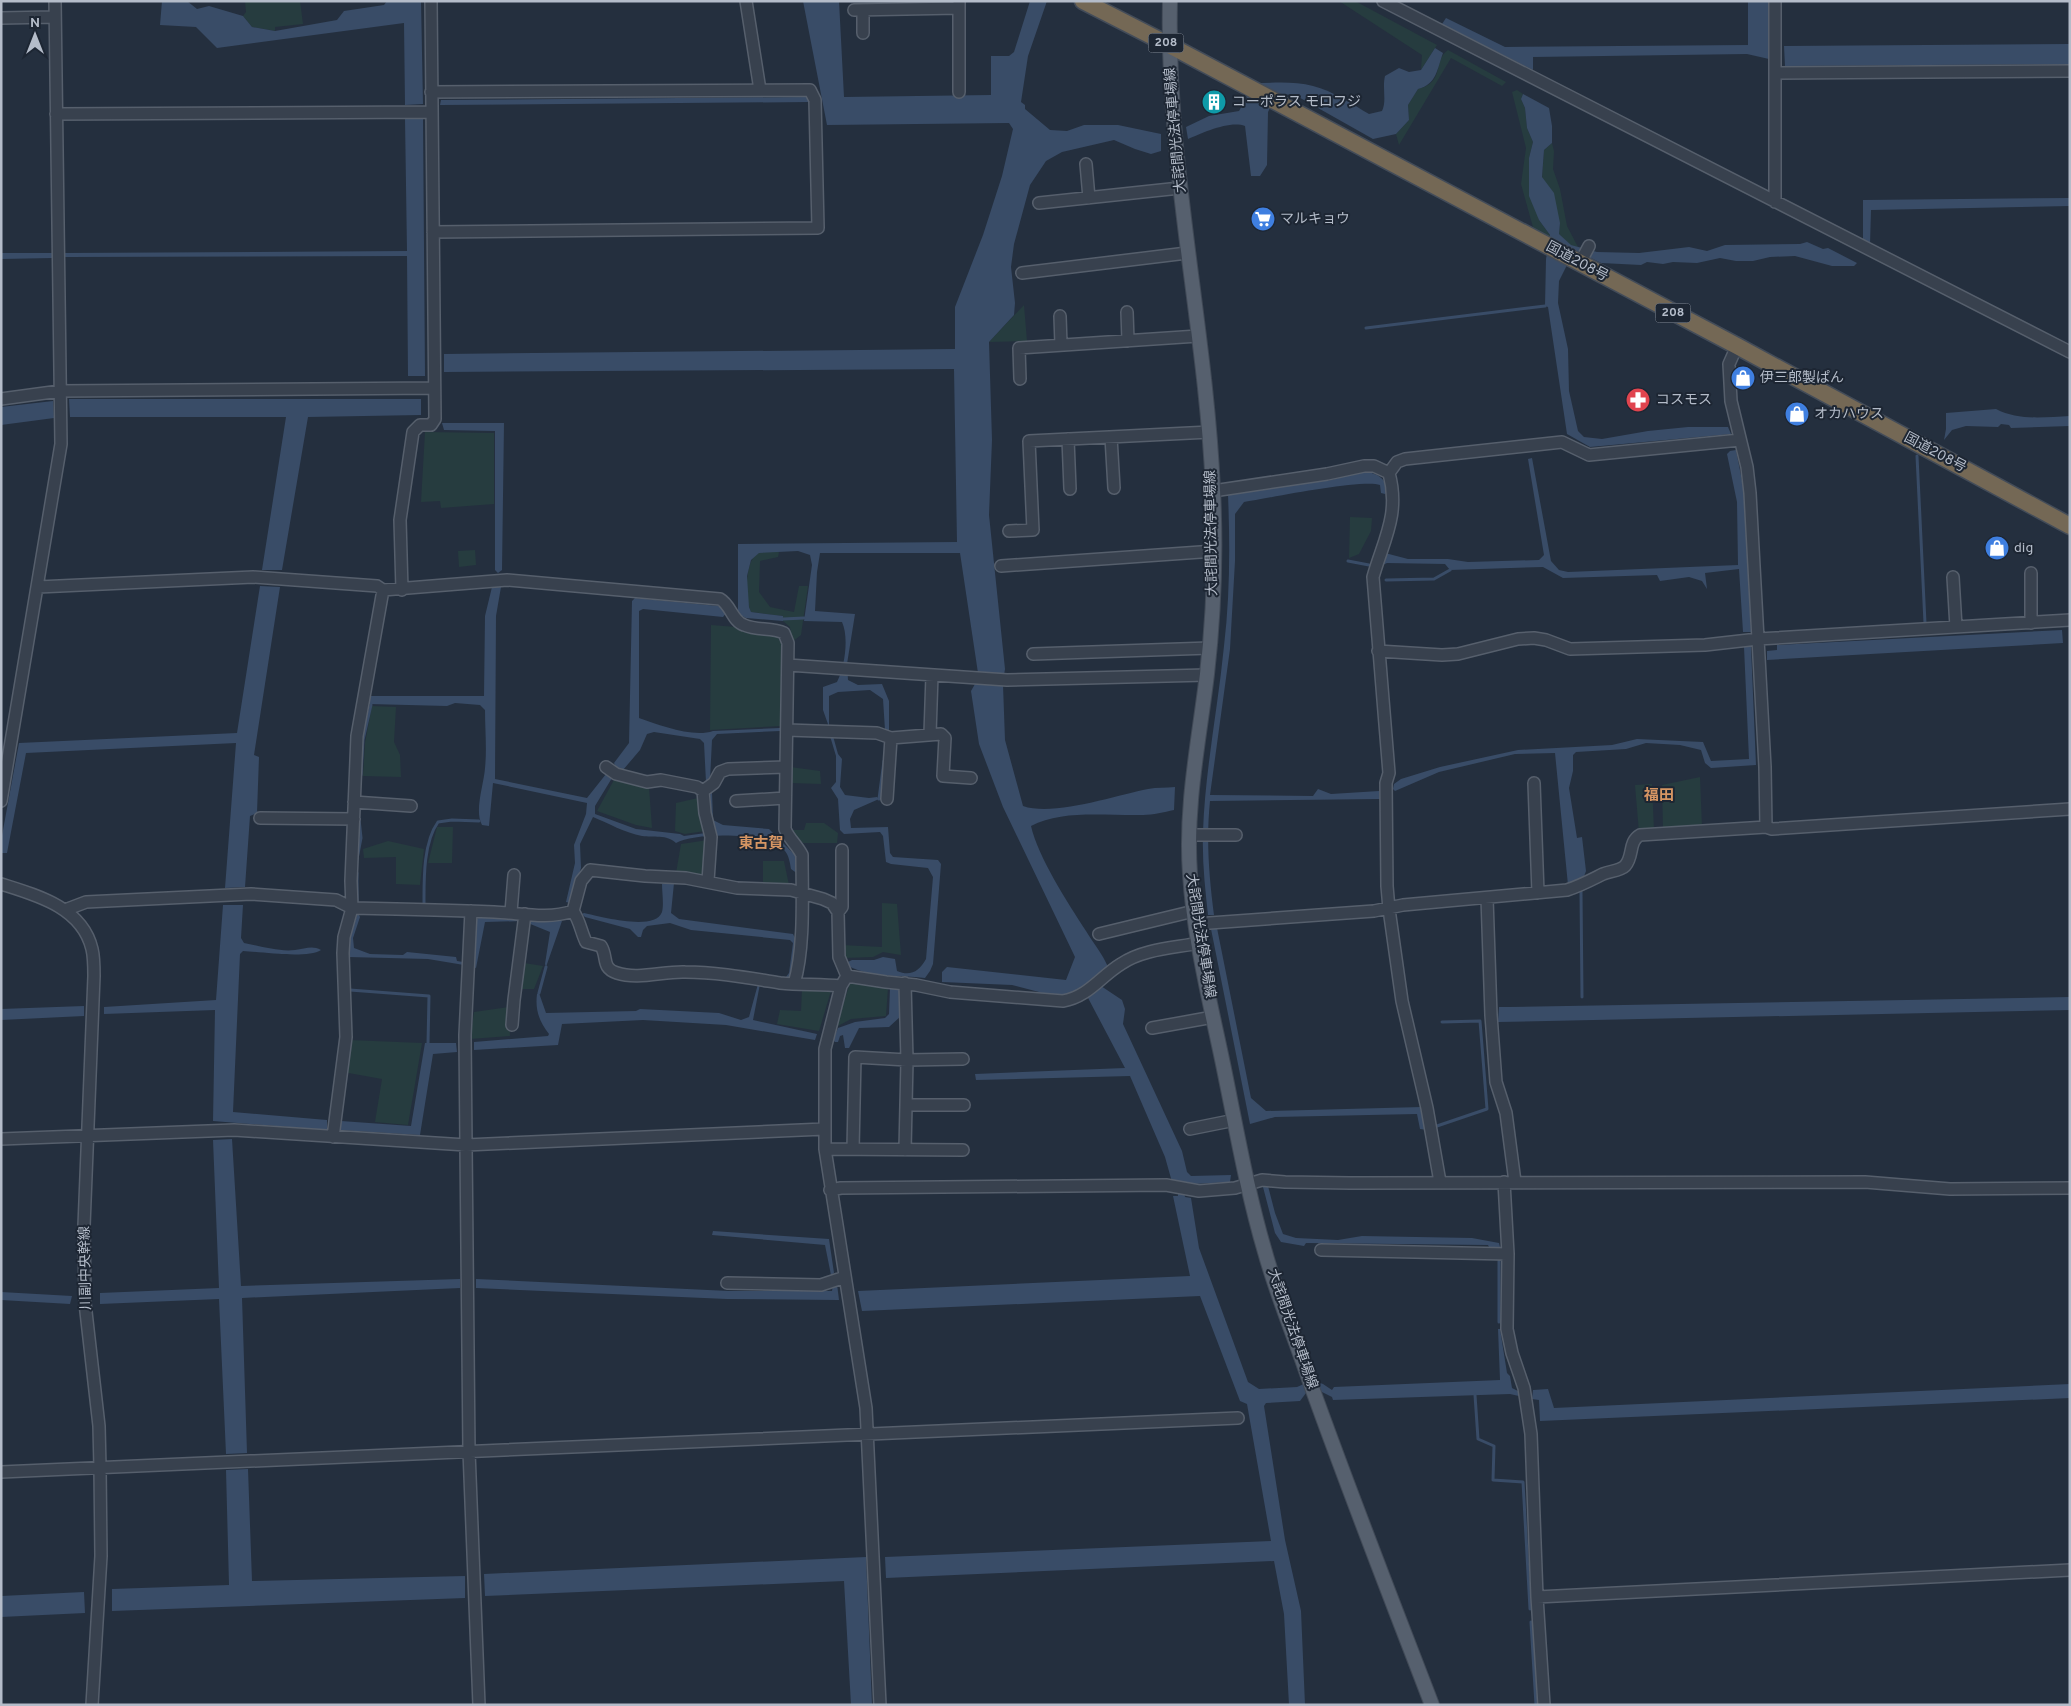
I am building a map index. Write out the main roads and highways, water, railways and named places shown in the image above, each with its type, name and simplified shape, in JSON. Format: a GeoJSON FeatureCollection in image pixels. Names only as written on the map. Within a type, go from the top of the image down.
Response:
{"type":"FeatureCollection","features":[{"type":"Feature","properties":{"kind":"highway","name":"国道208号"},"geometry":{"type":"LineString","coordinates":[[1083,1],[1582,260],[2070,526]]}},
{"type":"Feature","properties":{"kind":"main road","name":"大詫間光法停車場線"},"geometry":{"type":"LineString","coordinates":[[1170,1],[1169,45],[1180,188],[1210,432],[1215,552],[1210,648],[1190,800],[1199,836],[1190,874],[1199,944],[1248,1185],[1265,1254],[1316,1399],[1432,1705]]}},
{"type":"Feature","properties":{"kind":"water"},"geometry":{"type":"Polygon","coordinates":[[[162,1],[187,1],[197,9],[209,6],[243,16],[252,27],[275,31],[337,20],[344,11],[384,5],[387,1],[421,1],[423,104],[405,105],[404,23],[217,48],[196,27],[160,25],[162,1]]]}},
{"type":"Feature","properties":{"kind":"water"},"geometry":{"type":"Polygon","coordinates":[[[803,1],[839,1],[844,97],[991,95],[991,56],[1009,56],[1014,52],[1030,1],[1047,1],[1028,56],[1021,102],[1025,105],[1025,109],[1050,130],[1067,131],[1084,125],[1118,125],[1161,134],[1161,151],[1151,154],[1114,140],[1062,152],[1046,161],[1030,185],[1014,244],[1011,267],[1015,303],[1014,315],[989,342],[992,440],[989,515],[1005,669],[1004,675],[996,685],[1003,685],[1005,740],[1023,806],[1036,809],[1068,807],[1148,789],[1175,787],[1174,810],[1147,815],[1071,815],[1057,817],[1031,826],[1040,852],[1054,880],[1108,967],[1101,986],[1122,1000],[1125,1009],[1123,1024],[1182,1151],[1187,1172],[1191,1176],[1231,1175],[1230,1182],[1193,1184],[1172,1182],[1165,1157],[1130,1076],[976,1080],[975,1074],[1125,1068],[1087,996],[1079,991],[1067,996],[1041,995],[1039,992],[1012,985],[942,982],[942,972],[947,967],[1066,980],[1075,957],[1003,807],[979,744],[971,691],[975,684],[982,684],[983,674],[978,673],[960,553],[820,553],[815,611],[855,614],[847,664],[848,680],[858,685],[882,684],[889,701],[889,731],[885,730],[883,699],[870,690],[838,692],[829,696],[829,727],[823,710],[823,687],[837,682],[844,660],[846,644],[842,622],[804,621],[812,565],[810,555],[798,551],[759,553],[751,560],[747,576],[751,612],[783,616],[783,621],[746,618],[738,614],[738,544],[957,542],[954,369],[444,372],[444,354],[955,349],[955,307],[983,235],[1002,176],[1013,129],[1009,123],[827,125],[803,1]]]}},
{"type":"Feature","properties":{"kind":"water"},"geometry":{"type":"Polygon","coordinates":[[[1748,1],[1768,1],[1769,59],[1747,54],[1533,57],[1533,70],[1442,24],[1446,18],[1505,47],[1748,45],[1748,1]]]}},
{"type":"Feature","properties":{"kind":"water"},"geometry":{"type":"Polygon","coordinates":[[[2070,44],[2070,64],[1785,66],[1784,46],[2070,44]]]}},
{"type":"Feature","properties":{"kind":"water"},"geometry":{"type":"Polygon","coordinates":[[[1435,48],[1443,53],[1433,80],[1418,89],[1408,105],[1409,120],[1396,134],[1373,139],[1295,95],[1277,94],[1268,112],[1267,165],[1260,176],[1251,176],[1245,126],[1224,126],[1188,139],[1186,127],[1209,116],[1239,111],[1255,83],[1306,84],[1335,94],[1369,114],[1382,111],[1385,76],[1399,68],[1409,72],[1421,70],[1435,48]]]}},
{"type":"Feature","properties":{"kind":"water"},"geometry":{"type":"Polygon","coordinates":[[[1523,94],[1549,108],[1552,143],[1544,150],[1542,177],[1554,193],[1560,223],[1559,234],[1571,245],[1597,252],[1639,253],[1689,247],[1707,251],[1725,245],[1800,244],[1807,242],[1823,249],[1828,248],[1857,263],[1854,266],[1832,266],[1795,256],[1770,257],[1753,261],[1736,261],[1720,258],[1697,263],[1673,262],[1663,264],[1647,262],[1641,265],[1601,263],[1577,251],[1573,253],[1559,281],[1558,303],[1568,349],[1569,391],[1578,431],[1584,437],[1602,439],[1648,431],[1688,427],[1728,427],[1731,434],[1590,447],[1567,434],[1548,307],[1545,306],[1546,259],[1550,235],[1539,220],[1529,196],[1529,158],[1533,142],[1527,128],[1525,108],[1521,99],[1523,94]]]}},
{"type":"Feature","properties":{"kind":"water"},"geometry":{"type":"Polygon","coordinates":[[[808,97],[809,102],[440,105],[441,100],[808,97]]]}},
{"type":"Feature","properties":{"kind":"water"},"geometry":{"type":"Polygon","coordinates":[[[405,119],[423,119],[425,376],[408,376],[407,256],[64,257],[64,253],[407,251],[405,119]]]}},
{"type":"Feature","properties":{"kind":"water"},"geometry":{"type":"Polygon","coordinates":[[[2070,198],[2070,206],[1871,210],[1870,245],[1863,241],[1863,200],[2070,198]]]}},
{"type":"Feature","properties":{"kind":"water"},"geometry":{"type":"Polygon","coordinates":[[[1,253],[52,253],[53,258],[1,259],[1,253]]]}},
{"type":"Feature","properties":{"kind":"water"},"geometry":{"type":"Polygon","coordinates":[[[69,399],[421,399],[421,415],[308,417],[282,570],[262,570],[286,417],[70,417],[69,399]]]}},
{"type":"Feature","properties":{"kind":"water"},"geometry":{"type":"Polygon","coordinates":[[[53,401],[54,418],[1,425],[1,407],[53,401]]]}},
{"type":"Feature","properties":{"kind":"water"},"geometry":{"type":"Polygon","coordinates":[[[1996,409],[2023,417],[2070,416],[2070,426],[2011,428],[2009,425],[2001,424],[1998,427],[1966,426],[1952,430],[1944,440],[1946,413],[1996,409]]]}},
{"type":"Feature","properties":{"kind":"water"},"geometry":{"type":"Polygon","coordinates":[[[442,423],[504,423],[502,570],[498,573],[495,570],[495,431],[444,430],[442,423]]]}},
{"type":"Feature","properties":{"kind":"water"},"geometry":{"type":"Polygon","coordinates":[[[1736,450],[1744,491],[1751,632],[1743,632],[1739,569],[1705,573],[1707,589],[1702,581],[1689,577],[1660,581],[1657,575],[1563,578],[1543,567],[1450,570],[1445,564],[1387,563],[1380,566],[1385,553],[1408,559],[1448,559],[1468,562],[1539,560],[1544,555],[1528,459],[1532,458],[1551,561],[1559,570],[1568,572],[1738,565],[1737,502],[1727,454],[1730,451],[1736,450]]]}},
{"type":"Feature","properties":{"kind":"water"},"geometry":{"type":"Polygon","coordinates":[[[1359,472],[1381,477],[1389,489],[1385,494],[1381,493],[1380,485],[1370,484],[1315,490],[1244,502],[1235,514],[1235,561],[1230,649],[1210,795],[1313,796],[1318,789],[1331,794],[1379,791],[1380,799],[1210,801],[1208,830],[1214,915],[1208,915],[1203,863],[1204,809],[1226,627],[1229,551],[1228,494],[1331,480],[1359,472]]]}},
{"type":"Feature","properties":{"kind":"water"},"geometry":{"type":"Polygon","coordinates":[[[260,586],[280,587],[254,755],[259,757],[257,813],[250,816],[245,887],[225,888],[236,743],[26,753],[7,853],[1,853],[1,841],[19,743],[237,733],[260,586]]]}},
{"type":"Feature","properties":{"kind":"water"},"geometry":{"type":"Polygon","coordinates":[[[492,587],[501,587],[496,616],[495,779],[587,798],[606,774],[612,778],[595,806],[595,814],[636,829],[684,836],[713,832],[709,817],[709,794],[712,792],[713,820],[723,825],[769,829],[796,856],[798,874],[791,869],[785,851],[777,845],[764,840],[749,837],[715,836],[686,839],[676,843],[664,837],[642,836],[629,833],[593,817],[580,844],[581,868],[570,903],[566,902],[575,863],[574,845],[586,814],[587,803],[493,783],[489,826],[482,825],[479,812],[486,761],[485,710],[480,705],[455,703],[447,706],[369,704],[370,696],[484,696],[485,616],[492,587]]]}},
{"type":"Feature","properties":{"kind":"water"},"geometry":{"type":"Polygon","coordinates":[[[635,598],[718,606],[727,612],[723,617],[643,609],[639,611],[639,718],[676,730],[696,733],[780,728],[780,731],[717,734],[712,740],[710,780],[706,782],[704,743],[700,739],[654,732],[647,734],[640,750],[623,770],[616,767],[614,763],[629,743],[632,601],[635,598]]]}},
{"type":"Feature","properties":{"kind":"water"},"geometry":{"type":"Polygon","coordinates":[[[2062,630],[2063,643],[1767,660],[1767,651],[1777,650],[1777,645],[2062,630]]]}},
{"type":"Feature","properties":{"kind":"water"},"geometry":{"type":"Polygon","coordinates":[[[1744,647],[1751,647],[1756,765],[1711,768],[1705,763],[1701,750],[1680,745],[1646,743],[1626,749],[1576,752],[1573,755],[1573,771],[1569,788],[1577,838],[1582,837],[1586,871],[1583,879],[1568,885],[1555,753],[1515,754],[1439,772],[1395,791],[1393,789],[1394,784],[1401,779],[1440,767],[1518,750],[1612,745],[1637,739],[1703,742],[1711,761],[1749,759],[1744,647]]]}},
{"type":"Feature","properties":{"kind":"water"},"geometry":{"type":"Polygon","coordinates":[[[830,736],[833,736],[838,754],[842,759],[840,787],[845,795],[877,797],[879,799],[854,810],[850,819],[851,828],[888,827],[890,853],[893,857],[938,860],[941,864],[933,964],[925,978],[866,973],[848,966],[848,962],[852,960],[874,960],[883,957],[895,959],[897,971],[902,973],[914,972],[920,967],[926,959],[933,877],[928,868],[886,862],[883,836],[880,832],[844,834],[840,830],[838,799],[831,788],[836,782],[836,756],[830,736]]]}},
{"type":"Feature","properties":{"kind":"water"},"geometry":{"type":"Polygon","coordinates":[[[674,883],[671,913],[679,919],[793,934],[795,938],[792,976],[787,980],[768,977],[769,975],[786,977],[789,973],[793,943],[790,940],[691,930],[670,923],[647,926],[643,930],[641,937],[638,937],[630,929],[585,917],[582,914],[626,921],[649,921],[657,918],[662,912],[662,884],[674,883]]]}},
{"type":"Feature","properties":{"kind":"water"},"geometry":{"type":"Polygon","coordinates":[[[223,905],[243,905],[241,938],[244,943],[283,950],[311,948],[321,950],[306,954],[243,951],[240,954],[233,1112],[327,1120],[327,1130],[213,1121],[215,1010],[104,1014],[104,1007],[216,1000],[223,905]]]}},
{"type":"Feature","properties":{"kind":"water"},"geometry":{"type":"Polygon","coordinates":[[[357,915],[360,917],[353,938],[354,948],[370,954],[403,955],[407,952],[456,957],[457,961],[463,962],[464,965],[428,959],[348,957],[349,940],[357,915]]]}},
{"type":"Feature","properties":{"kind":"water"},"geometry":{"type":"Polygon","coordinates":[[[481,916],[562,921],[546,967],[550,932],[523,921],[485,922],[476,968],[473,967],[476,920],[481,916]]]}},
{"type":"Feature","properties":{"kind":"water"},"geometry":{"type":"Polygon","coordinates":[[[1217,928],[1251,1098],[1266,1111],[1422,1107],[1428,1130],[1420,1129],[1417,1114],[1275,1117],[1250,1124],[1211,929],[1217,928]]]}},
{"type":"Feature","properties":{"kind":"water"},"geometry":{"type":"Polygon","coordinates":[[[758,984],[760,984],[753,1020],[817,1034],[815,1040],[726,1025],[643,1020],[562,1024],[558,1045],[474,1050],[474,1042],[548,1036],[549,1034],[540,1020],[537,1010],[537,994],[539,993],[546,1013],[636,1011],[640,1009],[719,1013],[741,1020],[749,1017],[758,984]]]}},
{"type":"Feature","properties":{"kind":"water"},"geometry":{"type":"Polygon","coordinates":[[[890,988],[900,988],[901,1016],[889,1027],[859,1028],[849,1048],[845,1048],[843,1035],[840,1036],[838,1042],[833,1040],[838,1028],[855,1022],[885,1018],[889,1014],[890,988]]]}},
{"type":"Feature","properties":{"kind":"water"},"geometry":{"type":"Polygon","coordinates":[[[2070,997],[2070,1010],[1498,1022],[1499,1007],[2070,997]]]}},
{"type":"Feature","properties":{"kind":"water"},"geometry":{"type":"Polygon","coordinates":[[[84,1006],[84,1016],[1,1020],[1,1009],[84,1006]]]}},
{"type":"Feature","properties":{"kind":"water"},"geometry":{"type":"Polygon","coordinates":[[[425,1043],[456,1043],[457,1052],[433,1054],[420,1135],[339,1130],[341,1121],[411,1126],[425,1043]]]}},
{"type":"Feature","properties":{"kind":"water"},"geometry":{"type":"Polygon","coordinates":[[[232,1139],[241,1286],[460,1279],[460,1288],[242,1298],[247,1453],[226,1454],[219,1299],[100,1304],[100,1293],[219,1288],[213,1140],[232,1139]]]}},
{"type":"Feature","properties":{"kind":"water"},"geometry":{"type":"Polygon","coordinates":[[[1268,1186],[1283,1234],[1296,1238],[1338,1240],[1362,1236],[1472,1238],[1499,1243],[1500,1247],[1489,1247],[1488,1245],[1306,1243],[1304,1246],[1281,1242],[1275,1233],[1263,1187],[1268,1186]]]}},
{"type":"Feature","properties":{"kind":"water"},"geometry":{"type":"Polygon","coordinates":[[[1178,1191],[1184,1192],[1185,1197],[1191,1198],[1199,1248],[1248,1382],[1259,1389],[1297,1387],[1304,1384],[1306,1393],[1300,1401],[1266,1403],[1264,1406],[1285,1540],[1301,1611],[1305,1705],[1289,1705],[1284,1614],[1274,1561],[886,1578],[885,1557],[1271,1541],[1247,1404],[1240,1401],[1200,1296],[862,1311],[858,1291],[1190,1276],[1173,1196],[1178,1196],[1178,1191]]]}},
{"type":"Feature","properties":{"kind":"water"},"geometry":{"type":"Polygon","coordinates":[[[713,1231],[829,1239],[834,1273],[831,1275],[825,1245],[712,1235],[713,1231]]]}},
{"type":"Feature","properties":{"kind":"water"},"geometry":{"type":"Polygon","coordinates":[[[476,1279],[729,1291],[832,1291],[833,1285],[837,1284],[839,1300],[727,1299],[476,1288],[476,1279]]]}},
{"type":"Feature","properties":{"kind":"water"},"geometry":{"type":"Polygon","coordinates":[[[1,1292],[72,1296],[70,1304],[1,1300],[1,1292]]]}},
{"type":"Feature","properties":{"kind":"water"},"geometry":{"type":"Polygon","coordinates":[[[1498,1329],[1500,1329],[1507,1373],[1510,1376],[1512,1388],[1518,1391],[1519,1396],[1510,1394],[1333,1400],[1332,1397],[1320,1391],[1317,1382],[1332,1390],[1334,1387],[1500,1380],[1498,1329]]]}},
{"type":"Feature","properties":{"kind":"water"},"geometry":{"type":"Polygon","coordinates":[[[2070,1384],[2070,1398],[1540,1421],[1539,1400],[1532,1399],[1533,1390],[1548,1389],[1554,1408],[2070,1384]]]}},
{"type":"Feature","properties":{"kind":"water"},"geometry":{"type":"Polygon","coordinates":[[[248,1469],[252,1581],[465,1576],[465,1598],[112,1611],[112,1589],[229,1585],[226,1470],[248,1469]]]}},
{"type":"Feature","properties":{"kind":"water"},"geometry":{"type":"Polygon","coordinates":[[[866,1557],[872,1705],[851,1705],[844,1581],[485,1596],[484,1574],[866,1557]]]}},
{"type":"Feature","properties":{"kind":"water"},"geometry":{"type":"Polygon","coordinates":[[[84,1592],[85,1613],[1,1617],[1,1596],[84,1592]]]}},
{"type":"Feature","properties":{"kind":"waterway"},"geometry":{"type":"LineString","coordinates":[[1366,328],[1545,306]]}},
{"type":"Feature","properties":{"kind":"waterway"},"geometry":{"type":"LineString","coordinates":[[1917,456],[1925,623]]}},
{"type":"Feature","properties":{"kind":"waterway"},"geometry":{"type":"LineString","coordinates":[[1348,561],[1369,565]]}},
{"type":"Feature","properties":{"kind":"waterway"},"geometry":{"type":"LineString","coordinates":[[1386,580],[1434,579],[1450,570]]}},
{"type":"Feature","properties":{"kind":"waterway"},"geometry":{"type":"LineString","coordinates":[[783,619],[804,618]]}},
{"type":"Feature","properties":{"kind":"waterway"},"geometry":{"type":"LineString","coordinates":[[361,775],[363,740],[371,705]]}},
{"type":"Feature","properties":{"kind":"waterway"},"geometry":{"type":"LineString","coordinates":[[879,799],[884,761]]}},
{"type":"Feature","properties":{"kind":"waterway"},"geometry":{"type":"LineString","coordinates":[[357,859],[361,838],[359,819]]}},
{"type":"Feature","properties":{"kind":"waterway"},"geometry":{"type":"LineString","coordinates":[[424,905],[424,873],[427,851],[429,840],[438,822],[452,820],[479,821]]}},
{"type":"Feature","properties":{"kind":"waterway"},"geometry":{"type":"LineString","coordinates":[[357,873],[357,900]]}},
{"type":"Feature","properties":{"kind":"waterway"},"geometry":{"type":"LineString","coordinates":[[1581,892],[1582,997]]}},
{"type":"Feature","properties":{"kind":"waterway"},"geometry":{"type":"LineString","coordinates":[[539,993],[546,967]]}},
{"type":"Feature","properties":{"kind":"waterway"},"geometry":{"type":"LineString","coordinates":[[350,990],[429,996],[428,1044]]}},
{"type":"Feature","properties":{"kind":"waterway"},"geometry":{"type":"LineString","coordinates":[[1434,1127],[1487,1109],[1480,1021],[1442,1022]]}},
{"type":"Feature","properties":{"kind":"waterway"},"geometry":{"type":"LineString","coordinates":[[1499,1261],[1499,1322]]}},
{"type":"Feature","properties":{"kind":"waterway"},"geometry":{"type":"LineString","coordinates":[[1475,1395],[1478,1439],[1494,1446],[1493,1480],[1523,1482],[1530,1609]]}},
{"type":"Feature","properties":{"kind":"waterway"},"geometry":{"type":"LineString","coordinates":[[1531,1622],[1536,1705]]}},
{"type":"Feature","properties":{"kind":"place","name":"コーポラス モロフジ"},"geometry":{"type":"Point","coordinates":[1214,102]}},
{"type":"Feature","properties":{"kind":"place","name":"マルキョウ"},"geometry":{"type":"Point","coordinates":[1263,219]}},
{"type":"Feature","properties":{"kind":"place","name":"伊三郎製ぱん"},"geometry":{"type":"Point","coordinates":[1743,378]}},
{"type":"Feature","properties":{"kind":"place","name":"コスモス"},"geometry":{"type":"Point","coordinates":[1638,400]}},
{"type":"Feature","properties":{"kind":"place","name":"オカハウス"},"geometry":{"type":"Point","coordinates":[1797,414]}},
{"type":"Feature","properties":{"kind":"place","name":"dig"},"geometry":{"type":"Point","coordinates":[1997,548]}},
{"type":"Feature","properties":{"kind":"district","name":"福田"},"geometry":{"type":"Point","coordinates":[1659,796]}},
{"type":"Feature","properties":{"kind":"district","name":"東古賀"},"geometry":{"type":"Point","coordinates":[761,844]}}]}
